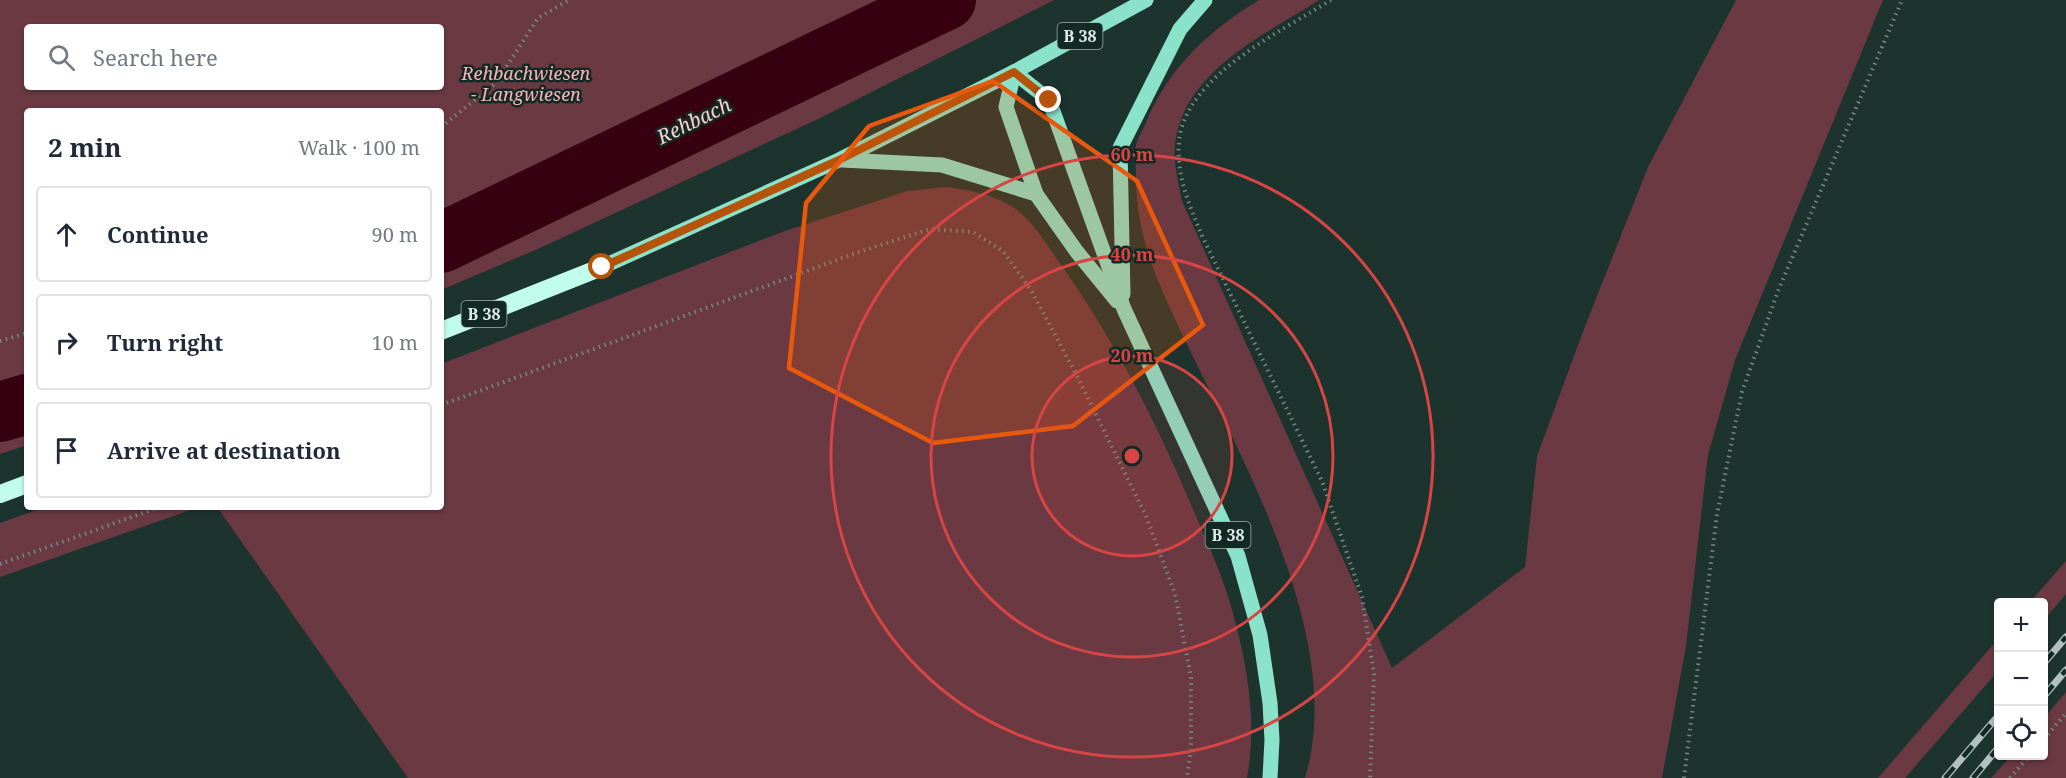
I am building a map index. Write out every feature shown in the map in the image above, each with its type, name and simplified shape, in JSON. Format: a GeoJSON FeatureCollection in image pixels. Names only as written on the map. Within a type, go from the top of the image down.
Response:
{"type":"FeatureCollection","features":[{"type":"Feature","properties":{"kind":"highway","name":"B 38"},"geometry":{"type":"LineString","coordinates":[[444,330],[602,267]]}},
{"type":"Feature","properties":{"kind":"highway"},"geometry":{"type":"LineString","coordinates":[[0,494],[24,485]]}},
{"type":"Feature","properties":{"kind":"main road","name":"B 38"},"geometry":{"type":"LineString","coordinates":[[602,267],[839,160],[1014,72],[1146,0]]}},
{"type":"Feature","properties":{"kind":"main road","name":"B 38"},"geometry":{"type":"LineString","coordinates":[[1124,309],[1120,148],[1180,29],[1205,0]]}},
{"type":"Feature","properties":{"kind":"main road","name":"B 38"},"geometry":{"type":"LineString","coordinates":[[1014,72],[1006,107],[1036,194],[1077,252],[1124,309]]}},
{"type":"Feature","properties":{"kind":"main road","name":"B 38"},"geometry":{"type":"LineString","coordinates":[[1014,72],[1049,100],[1124,309],[1238,556],[1260,635],[1272,740],[1270,778]]}},
{"type":"Feature","properties":{"kind":"main road","name":"B 38"},"geometry":{"type":"LineString","coordinates":[[839,160],[942,165],[1036,194]]}},
{"type":"Feature","properties":{"kind":"path"},"geometry":{"type":"LineString","coordinates":[[444,125],[496,83],[538,18],[569,0]]}},
{"type":"Feature","properties":{"kind":"path"},"geometry":{"type":"LineString","coordinates":[[1331,0],[1230,65],[1203,89],[1188,112],[1179,140],[1180,170],[1187,201],[1203,238],[1322,481],[1362,597],[1374,674],[1370,778]]}},
{"type":"Feature","properties":{"kind":"path"},"geometry":{"type":"LineString","coordinates":[[1684,778],[1717,514],[1742,392],[1778,291],[1902,0]]}},
{"type":"Feature","properties":{"kind":"path"},"geometry":{"type":"LineString","coordinates":[[444,404],[845,257],[930,229],[973,232],[1003,250],[1031,291],[1076,374],[1146,516],[1175,594],[1191,677],[1191,750],[1187,778]]}},
{"type":"Feature","properties":{"kind":"path"},"geometry":{"type":"LineString","coordinates":[[0,341],[24,334]]}},
{"type":"Feature","properties":{"kind":"path"},"geometry":{"type":"LineString","coordinates":[[0,564],[152,510]]}},
{"type":"Feature","properties":{"kind":"path"},"geometry":{"type":"LineString","coordinates":[[2048,733],[2066,713]]}},
{"type":"Feature","properties":{"kind":"path"},"geometry":{"type":"LineString","coordinates":[[2010,778],[2026,760]]}},
{"type":"Feature","properties":{"kind":"highlighted area"},"geometry":{"type":"Polygon","coordinates":[[[993,81],[1137,181],[1203,325],[1073,426],[933,443],[789,368],[806,203],[869,126],[993,81]]]}},
{"type":"Feature","properties":{"kind":"green space","name":"Rehbachwiesen - Langwiesen"},"geometry":{"type":"Polygon","coordinates":[[[0,0],[1054,0],[818,119],[540,248],[444,289],[444,108],[24,108],[24,446],[0,454],[0,0]]]}},
{"type":"Feature","properties":{"kind":"green space"},"geometry":{"type":"Polygon","coordinates":[[[1259,0],[1319,0],[1232,56],[1197,91],[1184,113],[1176,137],[1175,161],[1179,186],[1182,201],[1392,668],[1525,567],[1537,456],[1584,329],[1648,167],[1736,0],[1883,0],[1735,360],[1708,455],[1686,646],[1662,778],[1305,778],[1314,724],[1312,668],[1300,610],[1282,551],[1258,493],[1156,277],[1139,217],[1137,196],[1136,145],[1167,83],[1193,51],[1208,37],[1259,0]]]}},
{"type":"Feature","properties":{"kind":"green space"},"geometry":{"type":"Polygon","coordinates":[[[946,187],[971,191],[996,198],[1018,211],[1048,246],[1115,350],[1148,411],[1178,475],[1226,589],[1247,677],[1251,737],[1247,778],[408,778],[219,510],[444,510],[444,363],[782,232],[908,191],[946,187]]]}},
{"type":"Feature","properties":{"kind":"green space"},"geometry":{"type":"Polygon","coordinates":[[[37,510],[190,510],[0,577],[0,523],[37,510]]]}},
{"type":"Feature","properties":{"kind":"green space"},"geometry":{"type":"Polygon","coordinates":[[[2066,561],[2066,594],[2048,615],[2048,598],[2034,598],[2066,561]]]}},
{"type":"Feature","properties":{"kind":"green space"},"geometry":{"type":"Polygon","coordinates":[[[1994,644],[1994,676],[1905,778],[1878,778],[1994,644]]]}},
{"type":"Feature","properties":{"kind":"green space"},"geometry":{"type":"Polygon","coordinates":[[[2066,692],[2066,778],[1991,778],[2007,760],[2048,760],[2048,713],[2066,692]]]}},
{"type":"Feature","properties":{"kind":"waterway","name":"Rehbach"},"geometry":{"type":"LineString","coordinates":[[444,242],[946,0]]}},
{"type":"Feature","properties":{"kind":"waterway","name":"Rehbach"},"geometry":{"type":"LineString","coordinates":[[0,412],[24,405]]}},
{"type":"Feature","properties":{"kind":"railway"},"geometry":{"type":"LineString","coordinates":[[2048,658],[2066,637]]}},
{"type":"Feature","properties":{"kind":"railway"},"geometry":{"type":"LineString","coordinates":[[2048,691],[2066,670]]}},
{"type":"Feature","properties":{"kind":"railway"},"geometry":{"type":"LineString","coordinates":[[1945,778],[1994,721]]}},
{"type":"Feature","properties":{"kind":"railway"},"geometry":{"type":"LineString","coordinates":[[1973,778],[1994,753]]}},
{"type":"Feature","properties":{"kind":"route"},"geometry":{"type":"LineString","coordinates":[[602,267],[839,160],[1014,72],[1049,100]]}}]}
